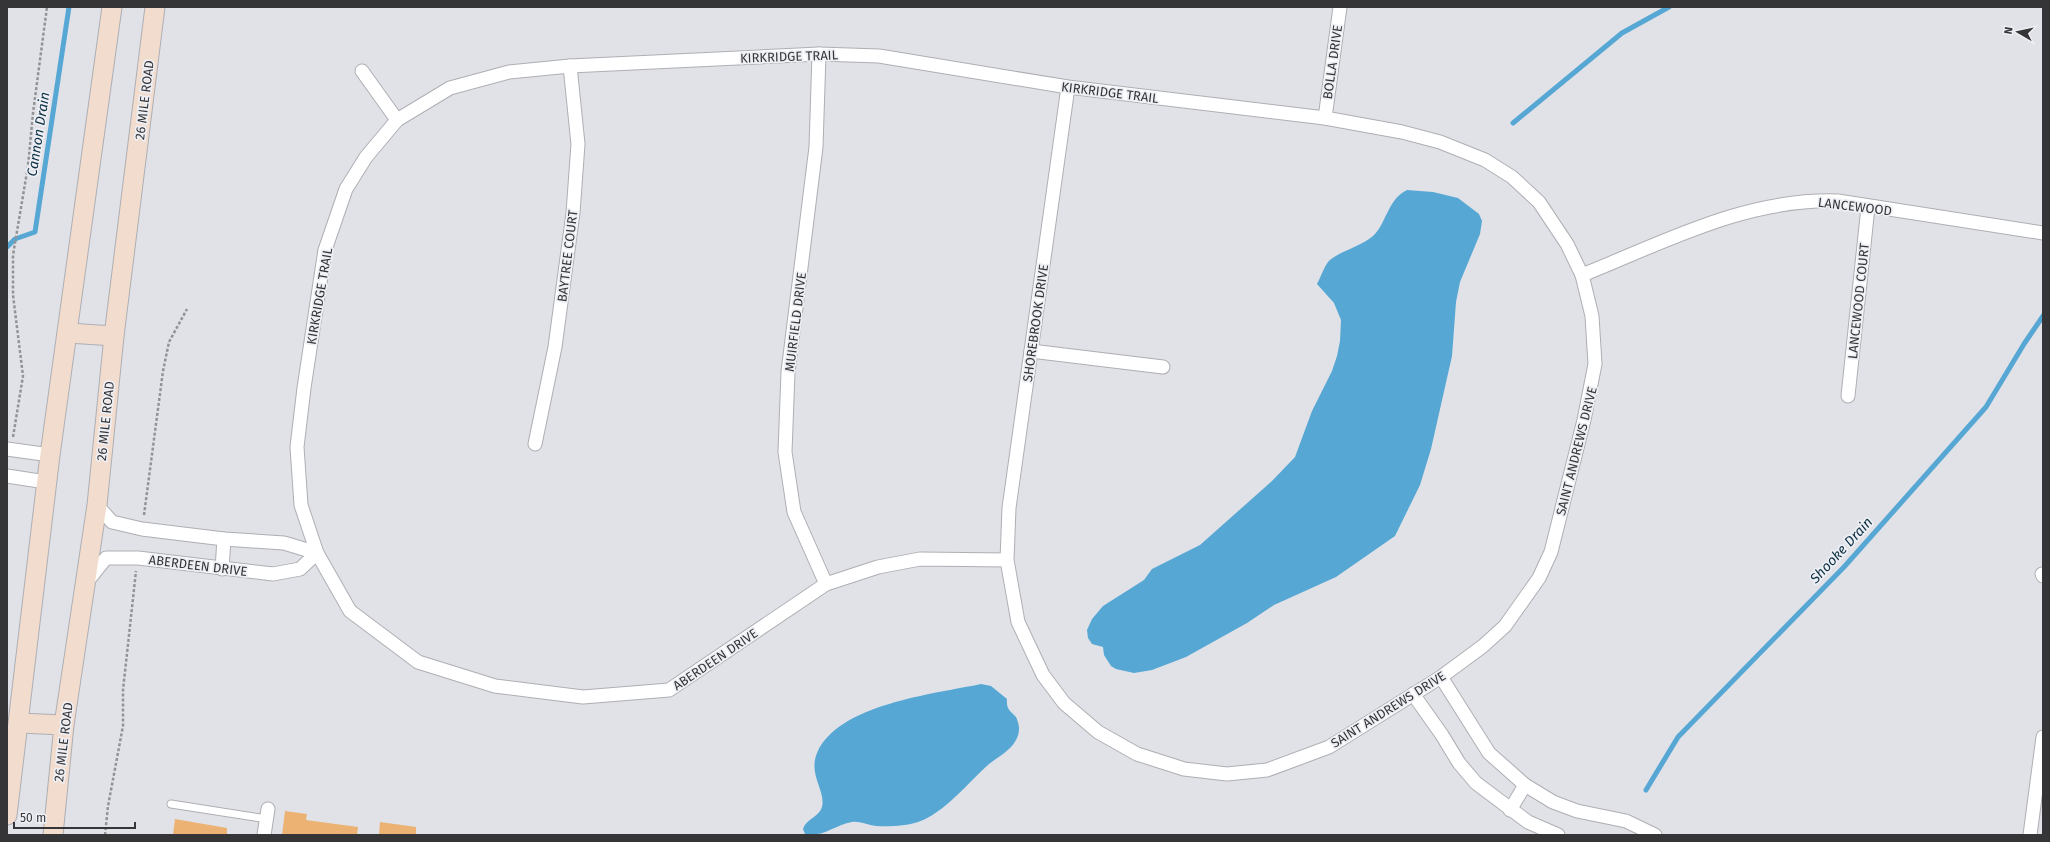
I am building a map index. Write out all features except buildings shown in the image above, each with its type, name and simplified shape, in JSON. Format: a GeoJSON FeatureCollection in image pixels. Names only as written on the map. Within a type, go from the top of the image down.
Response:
{"type":"FeatureCollection","features":[{"type":"Feature","properties":{"kind":"main road"},"geometry":{"type":"LineString","coordinates":[[7,815],[46,482],[68,333],[112,7]]}},
{"type":"Feature","properties":{"kind":"main road","name":"26 MILE ROAD"},"geometry":{"type":"LineString","coordinates":[[53,835],[64,725],[96,505],[114,336],[155,7]]}},
{"type":"Feature","properties":{"kind":"main road"},"geometry":{"type":"LineString","coordinates":[[68,333],[114,336]]}},
{"type":"Feature","properties":{"kind":"main road"},"geometry":{"type":"LineString","coordinates":[[19,722],[64,725]]}},
{"type":"Feature","properties":{"kind":"street","name":"BOLLA DRIVE"},"geometry":{"type":"LineString","coordinates":[[1325,118],[1340,7]]}},
{"type":"Feature","properties":{"kind":"street","name":"KIRKRIDGE TRAIL"},"geometry":{"type":"LineString","coordinates":[[317,553],[301,505],[297,447],[304,388],[325,250],[346,189],[366,157],[396,120],[450,88],[509,72],[570,66],[819,54],[879,56],[1068,87],[1325,118],[1402,132],[1440,142],[1485,160],[1512,177],[1539,202],[1568,244],[1582,275]]}},
{"type":"Feature","properties":{"kind":"street","name":"MUIRFIELD DRIVE"},"geometry":{"type":"LineString","coordinates":[[819,54],[816,147],[788,372],[784,452],[794,512],[826,584]]}},
{"type":"Feature","properties":{"kind":"street","name":"BAYTREE COURT"},"geometry":{"type":"LineString","coordinates":[[536,444],[555,347],[573,213],[578,144],[570,66]]}},
{"type":"Feature","properties":{"kind":"street"},"geometry":{"type":"LineString","coordinates":[[362,71],[396,120]]}},
{"type":"Feature","properties":{"kind":"street","name":"SHOREBROOK DRIVE"},"geometry":{"type":"LineString","coordinates":[[1007,560],[1010,508],[1068,87]]}},
{"type":"Feature","properties":{"kind":"street","name":"LANCEWOOD"},"geometry":{"type":"LineString","coordinates":[[1582,275],[1719,220],[1746,211],[1775,204],[1814,200],[1838,201],[1868,207],[2043,233]]}},
{"type":"Feature","properties":{"kind":"street","name":"LANCEWOOD COURT"},"geometry":{"type":"LineString","coordinates":[[1848,396],[1868,207]]}},
{"type":"Feature","properties":{"kind":"street","name":"SAINT ANDREWS DRIVE"},"geometry":{"type":"LineString","coordinates":[[1007,560],[1018,622],[1043,675],[1064,703],[1098,732],[1137,754],[1184,769],[1227,774],[1267,770],[1329,747],[1441,677],[1483,646],[1505,626],[1539,578],[1551,552],[1584,420],[1595,364],[1592,316],[1582,275]]}},
{"type":"Feature","properties":{"kind":"street"},"geometry":{"type":"LineString","coordinates":[[1031,351],[1163,367]]}},
{"type":"Feature","properties":{"kind":"street"},"geometry":{"type":"LineString","coordinates":[[9,446],[50,455]]}},
{"type":"Feature","properties":{"kind":"street"},"geometry":{"type":"LineString","coordinates":[[7,476],[46,482]]}},
{"type":"Feature","properties":{"kind":"street"},"geometry":{"type":"LineString","coordinates":[[96,505],[112,522],[142,529],[224,539],[284,543],[317,553]]}},
{"type":"Feature","properties":{"kind":"street"},"geometry":{"type":"LineString","coordinates":[[222,569],[224,539]]}},
{"type":"Feature","properties":{"kind":"street","name":"ABERDEEN DRIVE"},"geometry":{"type":"LineString","coordinates":[[85,584],[106,558],[138,558],[273,574],[300,569],[317,553],[350,610],[418,662],[495,686],[583,697],[669,690],[826,584],[878,567],[920,559],[1007,560]]}},
{"type":"Feature","properties":{"kind":"street"},"geometry":{"type":"LineString","coordinates":[[1441,677],[1489,753],[1525,785],[1553,802],[1577,811],[1626,820],[1655,835]]}},
{"type":"Feature","properties":{"kind":"street"},"geometry":{"type":"LineString","coordinates":[[1412,694],[1471,778],[1510,810],[1528,822],[1558,835]]}},
{"type":"Feature","properties":{"kind":"street"},"geometry":{"type":"LineString","coordinates":[[2030,835],[2043,737]]}},
{"type":"Feature","properties":{"kind":"street"},"geometry":{"type":"LineString","coordinates":[[1510,810],[1525,785]]}},
{"type":"Feature","properties":{"kind":"street"},"geometry":{"type":"LineString","coordinates":[[264,835],[267,814]]}},
{"type":"Feature","properties":{"kind":"lane"},"geometry":{"type":"LineString","coordinates":[[171,804],[267,814]]}},
{"type":"Feature","properties":{"kind":"path"},"geometry":{"type":"LineString","coordinates":[[9,446],[23,376],[17,338],[12,273],[22,197],[28,166],[46,7]]}},
{"type":"Feature","properties":{"kind":"water"},"geometry":{"type":"Polygon","coordinates":[[[1407,190],[1433,192],[1458,198],[1479,214],[1482,221],[1480,234],[1460,282],[1456,302],[1452,356],[1431,449],[1420,485],[1395,536],[1336,577],[1274,605],[1247,623],[1186,657],[1152,670],[1134,673],[1116,669],[1111,666],[1104,655],[1103,647],[1092,644],[1088,638],[1087,630],[1092,619],[1103,606],[1144,580],[1152,569],[1200,545],[1272,481],[1295,457],[1312,411],[1332,371],[1340,341],[1341,320],[1334,303],[1317,284],[1325,267],[1331,259],[1368,240],[1378,231],[1395,200],[1400,194],[1407,190]]]}},
{"type":"Feature","properties":{"kind":"water"},"geometry":{"type":"Polygon","coordinates":[[[981,684],[991,686],[1007,699],[1008,708],[1016,717],[1019,726],[1018,734],[1016,740],[1004,754],[989,764],[946,805],[937,812],[918,822],[897,826],[873,826],[852,822],[823,833],[811,835],[805,834],[803,829],[822,807],[823,801],[816,776],[815,761],[817,753],[828,736],[845,723],[866,712],[889,704],[914,697],[981,684]]]}},
{"type":"Feature","properties":{"kind":"waterway","name":"Cannon Drain"},"geometry":{"type":"LineString","coordinates":[[7,247],[15,239],[35,232],[69,7]]}},
{"type":"Feature","properties":{"kind":"waterway"},"geometry":{"type":"LineString","coordinates":[[1513,123],[1622,33],[1669,7]]}},
{"type":"Feature","properties":{"kind":"waterway","name":"Shooke Drain"},"geometry":{"type":"LineString","coordinates":[[1646,790],[1678,737],[1844,567],[1986,407],[2024,344],[2043,316]]}}]}
